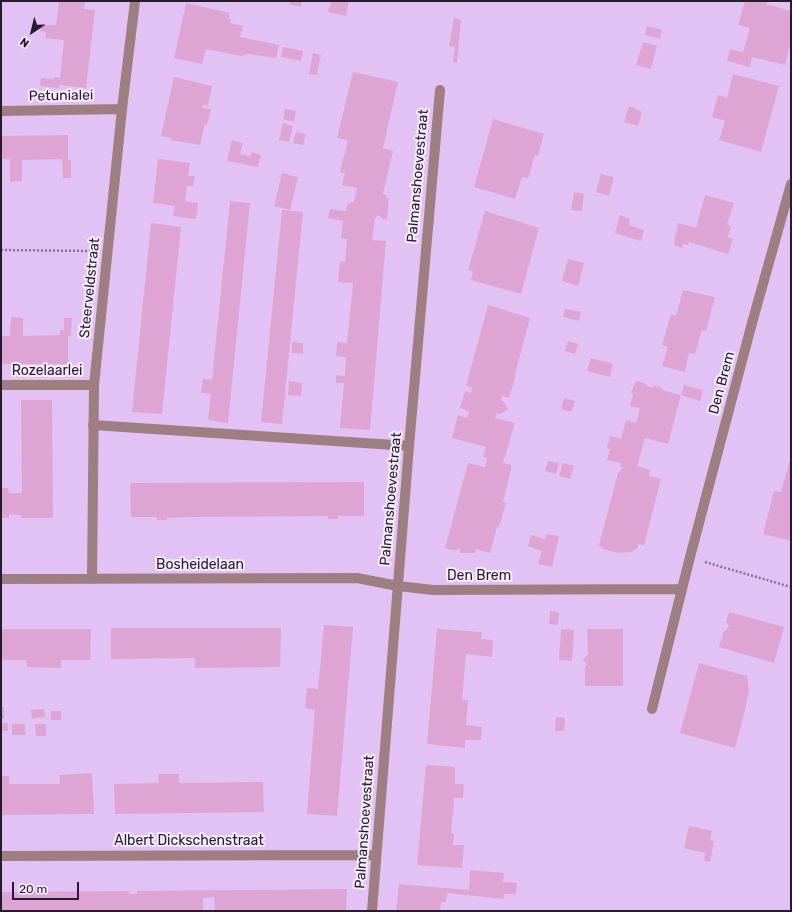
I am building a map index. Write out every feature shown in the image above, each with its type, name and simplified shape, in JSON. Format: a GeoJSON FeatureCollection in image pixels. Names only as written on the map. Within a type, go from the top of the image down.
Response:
{"type":"FeatureCollection","features":[{"type":"Feature","properties":{"kind":"street","name":"Steerveldstraat"},"geometry":{"type":"LineString","coordinates":[[92,579],[94,385],[122,109],[135,1]]}},
{"type":"Feature","properties":{"kind":"street","name":"Palmanshoevestraat"},"geometry":{"type":"LineString","coordinates":[[372,911],[409,446],[440,90]]}},
{"type":"Feature","properties":{"kind":"street","name":"Petunialei"},"geometry":{"type":"LineString","coordinates":[[1,111],[122,109]]}},
{"type":"Feature","properties":{"kind":"street","name":"Den Brem"},"geometry":{"type":"LineString","coordinates":[[652,710],[681,589],[752,323],[791,184]]}},
{"type":"Feature","properties":{"kind":"street","name":"Rozelaarlei"},"geometry":{"type":"LineString","coordinates":[[1,385],[94,385]]}},
{"type":"Feature","properties":{"kind":"street"},"geometry":{"type":"LineString","coordinates":[[93,425],[409,446]]}},
{"type":"Feature","properties":{"kind":"street","name":"Bosheidelaan"},"geometry":{"type":"LineString","coordinates":[[1,579],[357,578],[398,586]]}},
{"type":"Feature","properties":{"kind":"street","name":"Den Brem"},"geometry":{"type":"LineString","coordinates":[[398,586],[433,590],[681,589]]}},
{"type":"Feature","properties":{"kind":"street","name":"Albert Dickschenstraat"},"geometry":{"type":"LineString","coordinates":[[1,856],[376,855]]}},
{"type":"Feature","properties":{"kind":"path"},"geometry":{"type":"LineString","coordinates":[[1,250],[108,251]]}},
{"type":"Feature","properties":{"kind":"path"},"geometry":{"type":"LineString","coordinates":[[690,557],[791,587]]}},
{"type":"Feature","properties":{"kind":"building"},"geometry":{"type":"Polygon","coordinates":[[[59,1],[85,1],[84,9],[95,10],[86,88],[59,85],[59,88],[40,86],[41,78],[60,78],[64,40],[45,38],[46,32],[40,31],[41,25],[56,25],[59,1]]]}},
{"type":"Feature","properties":{"kind":"building"},"geometry":{"type":"Polygon","coordinates":[[[290,1],[302,1],[301,7],[289,4],[290,1]]]}},
{"type":"Feature","properties":{"kind":"building"},"geometry":{"type":"Polygon","coordinates":[[[331,1],[349,1],[346,16],[328,12],[331,1]]]}},
{"type":"Feature","properties":{"kind":"building"},"geometry":{"type":"Polygon","coordinates":[[[745,1],[767,1],[766,4],[791,11],[791,41],[785,65],[752,57],[750,67],[727,61],[730,49],[743,52],[750,28],[738,25],[745,1]]]}},
{"type":"Feature","properties":{"kind":"building"},"geometry":{"type":"Polygon","coordinates":[[[186,3],[230,13],[228,19],[231,19],[230,23],[243,26],[240,37],[279,45],[276,58],[248,54],[241,56],[206,49],[202,64],[174,58],[186,3]]]}},
{"type":"Feature","properties":{"kind":"building"},"geometry":{"type":"Polygon","coordinates":[[[454,18],[461,20],[457,63],[453,62],[455,47],[449,46],[454,18]]]}},
{"type":"Feature","properties":{"kind":"building"},"geometry":{"type":"Polygon","coordinates":[[[647,26],[662,30],[660,39],[645,35],[647,26]]]}},
{"type":"Feature","properties":{"kind":"building"},"geometry":{"type":"Polygon","coordinates":[[[643,42],[657,46],[651,69],[636,65],[643,42]]]}},
{"type":"Feature","properties":{"kind":"building"},"geometry":{"type":"Polygon","coordinates":[[[283,47],[303,51],[301,61],[281,57],[283,47]]]}},
{"type":"Feature","properties":{"kind":"building"},"geometry":{"type":"Polygon","coordinates":[[[313,53],[321,55],[317,75],[309,74],[313,53]]]}},
{"type":"Feature","properties":{"kind":"building"},"geometry":{"type":"Polygon","coordinates":[[[353,72],[398,82],[383,148],[393,151],[383,194],[386,195],[386,198],[389,198],[387,219],[383,219],[378,215],[375,218],[372,240],[386,241],[370,430],[340,428],[344,383],[336,383],[336,375],[345,376],[346,357],[336,356],[337,342],[347,343],[353,283],[338,282],[340,261],[345,262],[347,239],[341,238],[343,221],[328,218],[330,209],[346,211],[347,205],[354,202],[357,188],[342,185],[345,173],[340,172],[348,140],[337,138],[353,72]]]}},
{"type":"Feature","properties":{"kind":"building"},"geometry":{"type":"Polygon","coordinates":[[[733,74],[779,86],[761,152],[719,140],[725,121],[712,117],[718,95],[727,98],[733,74]]]}},
{"type":"Feature","properties":{"kind":"building"},"geometry":{"type":"Polygon","coordinates":[[[174,77],[212,86],[208,106],[203,104],[202,108],[211,109],[207,125],[205,124],[200,145],[171,140],[171,138],[161,136],[174,77]]]}},
{"type":"Feature","properties":{"kind":"building"},"geometry":{"type":"Polygon","coordinates":[[[629,106],[642,112],[638,126],[624,122],[629,106]]]}},
{"type":"Feature","properties":{"kind":"building"},"geometry":{"type":"Polygon","coordinates":[[[285,109],[296,111],[294,122],[283,119],[285,109]]]}},
{"type":"Feature","properties":{"kind":"building"},"geometry":{"type":"Polygon","coordinates":[[[493,119],[544,134],[538,156],[535,155],[528,178],[522,177],[515,199],[474,187],[493,119]]]}},
{"type":"Feature","properties":{"kind":"building"},"geometry":{"type":"Polygon","coordinates":[[[283,123],[293,126],[289,142],[279,140],[283,123]]]}},
{"type":"Feature","properties":{"kind":"building"},"geometry":{"type":"Polygon","coordinates":[[[296,132],[306,134],[303,145],[293,143],[296,132]]]}},
{"type":"Feature","properties":{"kind":"building"},"geometry":{"type":"Polygon","coordinates":[[[68,135],[68,160],[71,160],[71,178],[63,178],[62,159],[22,160],[22,181],[10,182],[10,159],[1,159],[1,136],[68,135]]]}},
{"type":"Feature","properties":{"kind":"building"},"geometry":{"type":"Polygon","coordinates":[[[232,140],[243,143],[240,154],[250,156],[252,152],[261,155],[258,167],[227,161],[232,140]]]}},
{"type":"Feature","properties":{"kind":"building"},"geometry":{"type":"Polygon","coordinates":[[[158,159],[190,163],[188,176],[195,176],[193,186],[187,186],[185,201],[198,203],[196,219],[173,216],[175,206],[153,203],[158,159]]]}},
{"type":"Feature","properties":{"kind":"building"},"geometry":{"type":"Polygon","coordinates":[[[282,173],[298,177],[290,210],[274,206],[282,173]]]}},
{"type":"Feature","properties":{"kind":"building"},"geometry":{"type":"Polygon","coordinates":[[[601,174],[614,177],[609,196],[596,192],[601,174]]]}},
{"type":"Feature","properties":{"kind":"building"},"geometry":{"type":"Polygon","coordinates":[[[574,192],[584,194],[582,211],[571,210],[574,192]]]}},
{"type":"Feature","properties":{"kind":"building"},"geometry":{"type":"Polygon","coordinates":[[[705,195],[734,203],[727,225],[731,226],[728,237],[733,239],[728,254],[689,242],[688,245],[683,244],[682,248],[674,245],[678,223],[696,228],[705,195]]]}},
{"type":"Feature","properties":{"kind":"building"},"geometry":{"type":"Polygon","coordinates":[[[230,201],[250,203],[228,423],[208,420],[211,394],[201,393],[203,379],[212,380],[230,201]]]}},
{"type":"Feature","properties":{"kind":"building"},"geometry":{"type":"Polygon","coordinates":[[[282,210],[303,212],[282,424],[261,422],[282,210]]]}},
{"type":"Feature","properties":{"kind":"building"},"geometry":{"type":"Polygon","coordinates":[[[485,211],[539,228],[521,294],[471,280],[473,271],[468,270],[485,211]]]}},
{"type":"Feature","properties":{"kind":"building"},"geometry":{"type":"Polygon","coordinates":[[[620,215],[630,219],[629,225],[644,230],[641,241],[615,233],[620,215]]]}},
{"type":"Feature","properties":{"kind":"building"},"geometry":{"type":"Polygon","coordinates":[[[151,223],[181,227],[162,414],[132,412],[151,223]]]}},
{"type":"Feature","properties":{"kind":"building"},"geometry":{"type":"Polygon","coordinates":[[[568,259],[584,263],[578,286],[562,281],[568,259]]]}},
{"type":"Feature","properties":{"kind":"building"},"geometry":{"type":"Polygon","coordinates":[[[683,290],[715,297],[706,331],[702,330],[695,354],[689,353],[685,372],[662,366],[668,347],[662,345],[671,314],[676,316],[683,290]]]}},
{"type":"Feature","properties":{"kind":"building"},"geometry":{"type":"Polygon","coordinates":[[[488,305],[530,318],[509,398],[502,396],[501,400],[508,409],[500,414],[497,413],[495,418],[515,423],[503,463],[512,465],[503,502],[506,503],[499,527],[497,527],[490,553],[476,549],[475,553],[460,553],[460,549],[457,549],[457,551],[445,548],[468,463],[485,467],[487,458],[483,457],[486,447],[452,438],[458,415],[467,418],[469,411],[460,408],[465,391],[471,393],[472,387],[466,386],[488,305]]]}},
{"type":"Feature","properties":{"kind":"building"},"geometry":{"type":"Polygon","coordinates":[[[565,309],[581,312],[579,321],[563,317],[565,309]]]}},
{"type":"Feature","properties":{"kind":"building"},"geometry":{"type":"Polygon","coordinates":[[[11,317],[23,318],[23,336],[60,335],[60,330],[64,330],[64,318],[72,318],[71,336],[68,336],[68,364],[1,364],[1,336],[10,336],[11,317]]]}},
{"type":"Feature","properties":{"kind":"building"},"geometry":{"type":"Polygon","coordinates":[[[568,341],[578,344],[575,354],[565,351],[568,341]]]}},
{"type":"Feature","properties":{"kind":"building"},"geometry":{"type":"Polygon","coordinates":[[[292,342],[303,343],[303,354],[292,353],[292,342]]]}},
{"type":"Feature","properties":{"kind":"building"},"geometry":{"type":"Polygon","coordinates":[[[591,358],[613,364],[610,377],[587,371],[591,358]]]}},
{"type":"Feature","properties":{"kind":"building"},"geometry":{"type":"Polygon","coordinates":[[[289,381],[302,383],[301,396],[288,395],[289,381]]]}},
{"type":"Feature","properties":{"kind":"building"},"geometry":{"type":"Polygon","coordinates":[[[637,381],[653,388],[654,386],[663,388],[662,390],[681,395],[668,444],[645,438],[637,466],[650,470],[649,476],[661,479],[644,545],[638,544],[638,548],[631,552],[618,553],[603,549],[596,543],[599,545],[618,473],[623,468],[620,466],[621,463],[607,460],[610,449],[607,448],[610,436],[621,439],[626,420],[636,423],[640,408],[630,406],[633,394],[631,392],[637,381]]]}},
{"type":"Feature","properties":{"kind":"building"},"geometry":{"type":"Polygon","coordinates":[[[684,385],[703,390],[700,401],[681,395],[684,385]]]}},
{"type":"Feature","properties":{"kind":"building"},"geometry":{"type":"Polygon","coordinates":[[[564,398],[575,401],[571,412],[561,409],[564,398]]]}},
{"type":"Feature","properties":{"kind":"building"},"geometry":{"type":"Polygon","coordinates":[[[21,400],[52,400],[53,518],[21,518],[21,515],[9,514],[9,518],[1,518],[1,488],[8,488],[9,493],[22,493],[21,400]]]}},
{"type":"Feature","properties":{"kind":"building"},"geometry":{"type":"Polygon","coordinates":[[[791,457],[791,541],[763,534],[774,491],[781,492],[791,457]]]}},
{"type":"Feature","properties":{"kind":"building"},"geometry":{"type":"Polygon","coordinates":[[[548,461],[559,463],[556,474],[545,471],[548,461]]]}},
{"type":"Feature","properties":{"kind":"building"},"geometry":{"type":"Polygon","coordinates":[[[563,463],[574,466],[570,479],[559,476],[563,463]]]}},
{"type":"Feature","properties":{"kind":"building"},"geometry":{"type":"Polygon","coordinates":[[[364,482],[364,516],[338,516],[338,519],[328,519],[328,516],[191,517],[167,518],[167,520],[157,520],[157,517],[131,517],[130,483],[364,482]]]}},
{"type":"Feature","properties":{"kind":"building"},"geometry":{"type":"Polygon","coordinates":[[[547,534],[559,536],[552,567],[538,564],[542,551],[528,546],[531,535],[545,539],[547,534]]]}},
{"type":"Feature","properties":{"kind":"building"},"geometry":{"type":"Polygon","coordinates":[[[550,611],[559,612],[558,625],[549,624],[550,611]]]}},
{"type":"Feature","properties":{"kind":"building"},"geometry":{"type":"Polygon","coordinates":[[[729,612],[784,627],[774,663],[719,647],[724,631],[729,626],[726,622],[729,612]]]}},
{"type":"Feature","properties":{"kind":"building"},"geometry":{"type":"Polygon","coordinates":[[[324,625],[353,627],[337,816],[307,814],[315,710],[305,708],[307,688],[318,689],[324,625]]]}},
{"type":"Feature","properties":{"kind":"building"},"geometry":{"type":"Polygon","coordinates":[[[111,628],[281,628],[280,667],[195,668],[195,658],[111,659],[111,628]]]}},
{"type":"Feature","properties":{"kind":"building"},"geometry":{"type":"Polygon","coordinates":[[[1,629],[91,629],[90,660],[61,660],[61,668],[27,667],[26,660],[1,660],[1,629]]]}},
{"type":"Feature","properties":{"kind":"building"},"geometry":{"type":"Polygon","coordinates":[[[437,629],[482,632],[481,639],[493,640],[492,657],[466,654],[462,700],[468,700],[466,725],[482,727],[481,740],[465,740],[465,748],[427,744],[437,629]]]}},
{"type":"Feature","properties":{"kind":"building"},"geometry":{"type":"Polygon","coordinates":[[[561,629],[574,630],[572,661],[559,660],[561,629]]]}},
{"type":"Feature","properties":{"kind":"building"},"geometry":{"type":"Polygon","coordinates":[[[587,629],[623,629],[623,686],[585,686],[585,666],[588,665],[583,660],[588,654],[587,629]]]}},
{"type":"Feature","properties":{"kind":"building"},"geometry":{"type":"Polygon","coordinates":[[[699,663],[747,676],[749,690],[735,748],[680,733],[699,663]]]}},
{"type":"Feature","properties":{"kind":"building"},"geometry":{"type":"Polygon","coordinates":[[[1,707],[4,707],[4,719],[1,719],[1,707]]]}},
{"type":"Feature","properties":{"kind":"building"},"geometry":{"type":"Polygon","coordinates":[[[44,709],[45,717],[32,719],[31,710],[44,709]]]}},
{"type":"Feature","properties":{"kind":"building"},"geometry":{"type":"Polygon","coordinates":[[[51,711],[61,711],[61,720],[51,720],[51,711]]]}},
{"type":"Feature","properties":{"kind":"building"},"geometry":{"type":"Polygon","coordinates":[[[556,717],[565,718],[564,731],[555,731],[556,717]]]}},
{"type":"Feature","properties":{"kind":"building"},"geometry":{"type":"Polygon","coordinates":[[[1,723],[8,723],[8,731],[1,731],[1,723]]]}},
{"type":"Feature","properties":{"kind":"building"},"geometry":{"type":"Polygon","coordinates":[[[12,724],[25,724],[25,735],[12,735],[12,724]]]}},
{"type":"Feature","properties":{"kind":"building"},"geometry":{"type":"Polygon","coordinates":[[[35,724],[46,724],[46,736],[36,736],[35,724]]]}},
{"type":"Feature","properties":{"kind":"building"},"geometry":{"type":"Polygon","coordinates":[[[426,765],[455,767],[455,784],[464,784],[463,798],[454,798],[451,833],[454,834],[453,845],[464,845],[462,868],[417,865],[426,765]]]}},
{"type":"Feature","properties":{"kind":"building"},"geometry":{"type":"Polygon","coordinates":[[[92,773],[94,814],[1,815],[1,776],[9,776],[9,784],[60,784],[59,775],[92,773]]]}},
{"type":"Feature","properties":{"kind":"building"},"geometry":{"type":"Polygon","coordinates":[[[158,774],[179,774],[179,783],[263,782],[264,812],[115,814],[114,784],[159,783],[158,774]]]}},
{"type":"Feature","properties":{"kind":"building"},"geometry":{"type":"Polygon","coordinates":[[[689,826],[712,831],[710,840],[714,841],[710,862],[704,861],[705,853],[684,848],[689,826]]]}},
{"type":"Feature","properties":{"kind":"building"},"geometry":{"type":"Polygon","coordinates":[[[470,870],[504,873],[503,882],[517,883],[516,894],[504,894],[504,899],[447,893],[446,902],[441,902],[440,911],[396,911],[399,884],[469,890],[470,870]]]}},
{"type":"Feature","properties":{"kind":"building"},"geometry":{"type":"Polygon","coordinates":[[[347,889],[346,911],[215,911],[214,897],[203,898],[203,911],[1,911],[1,892],[129,891],[129,894],[137,894],[137,891],[347,889]]]}}]}
